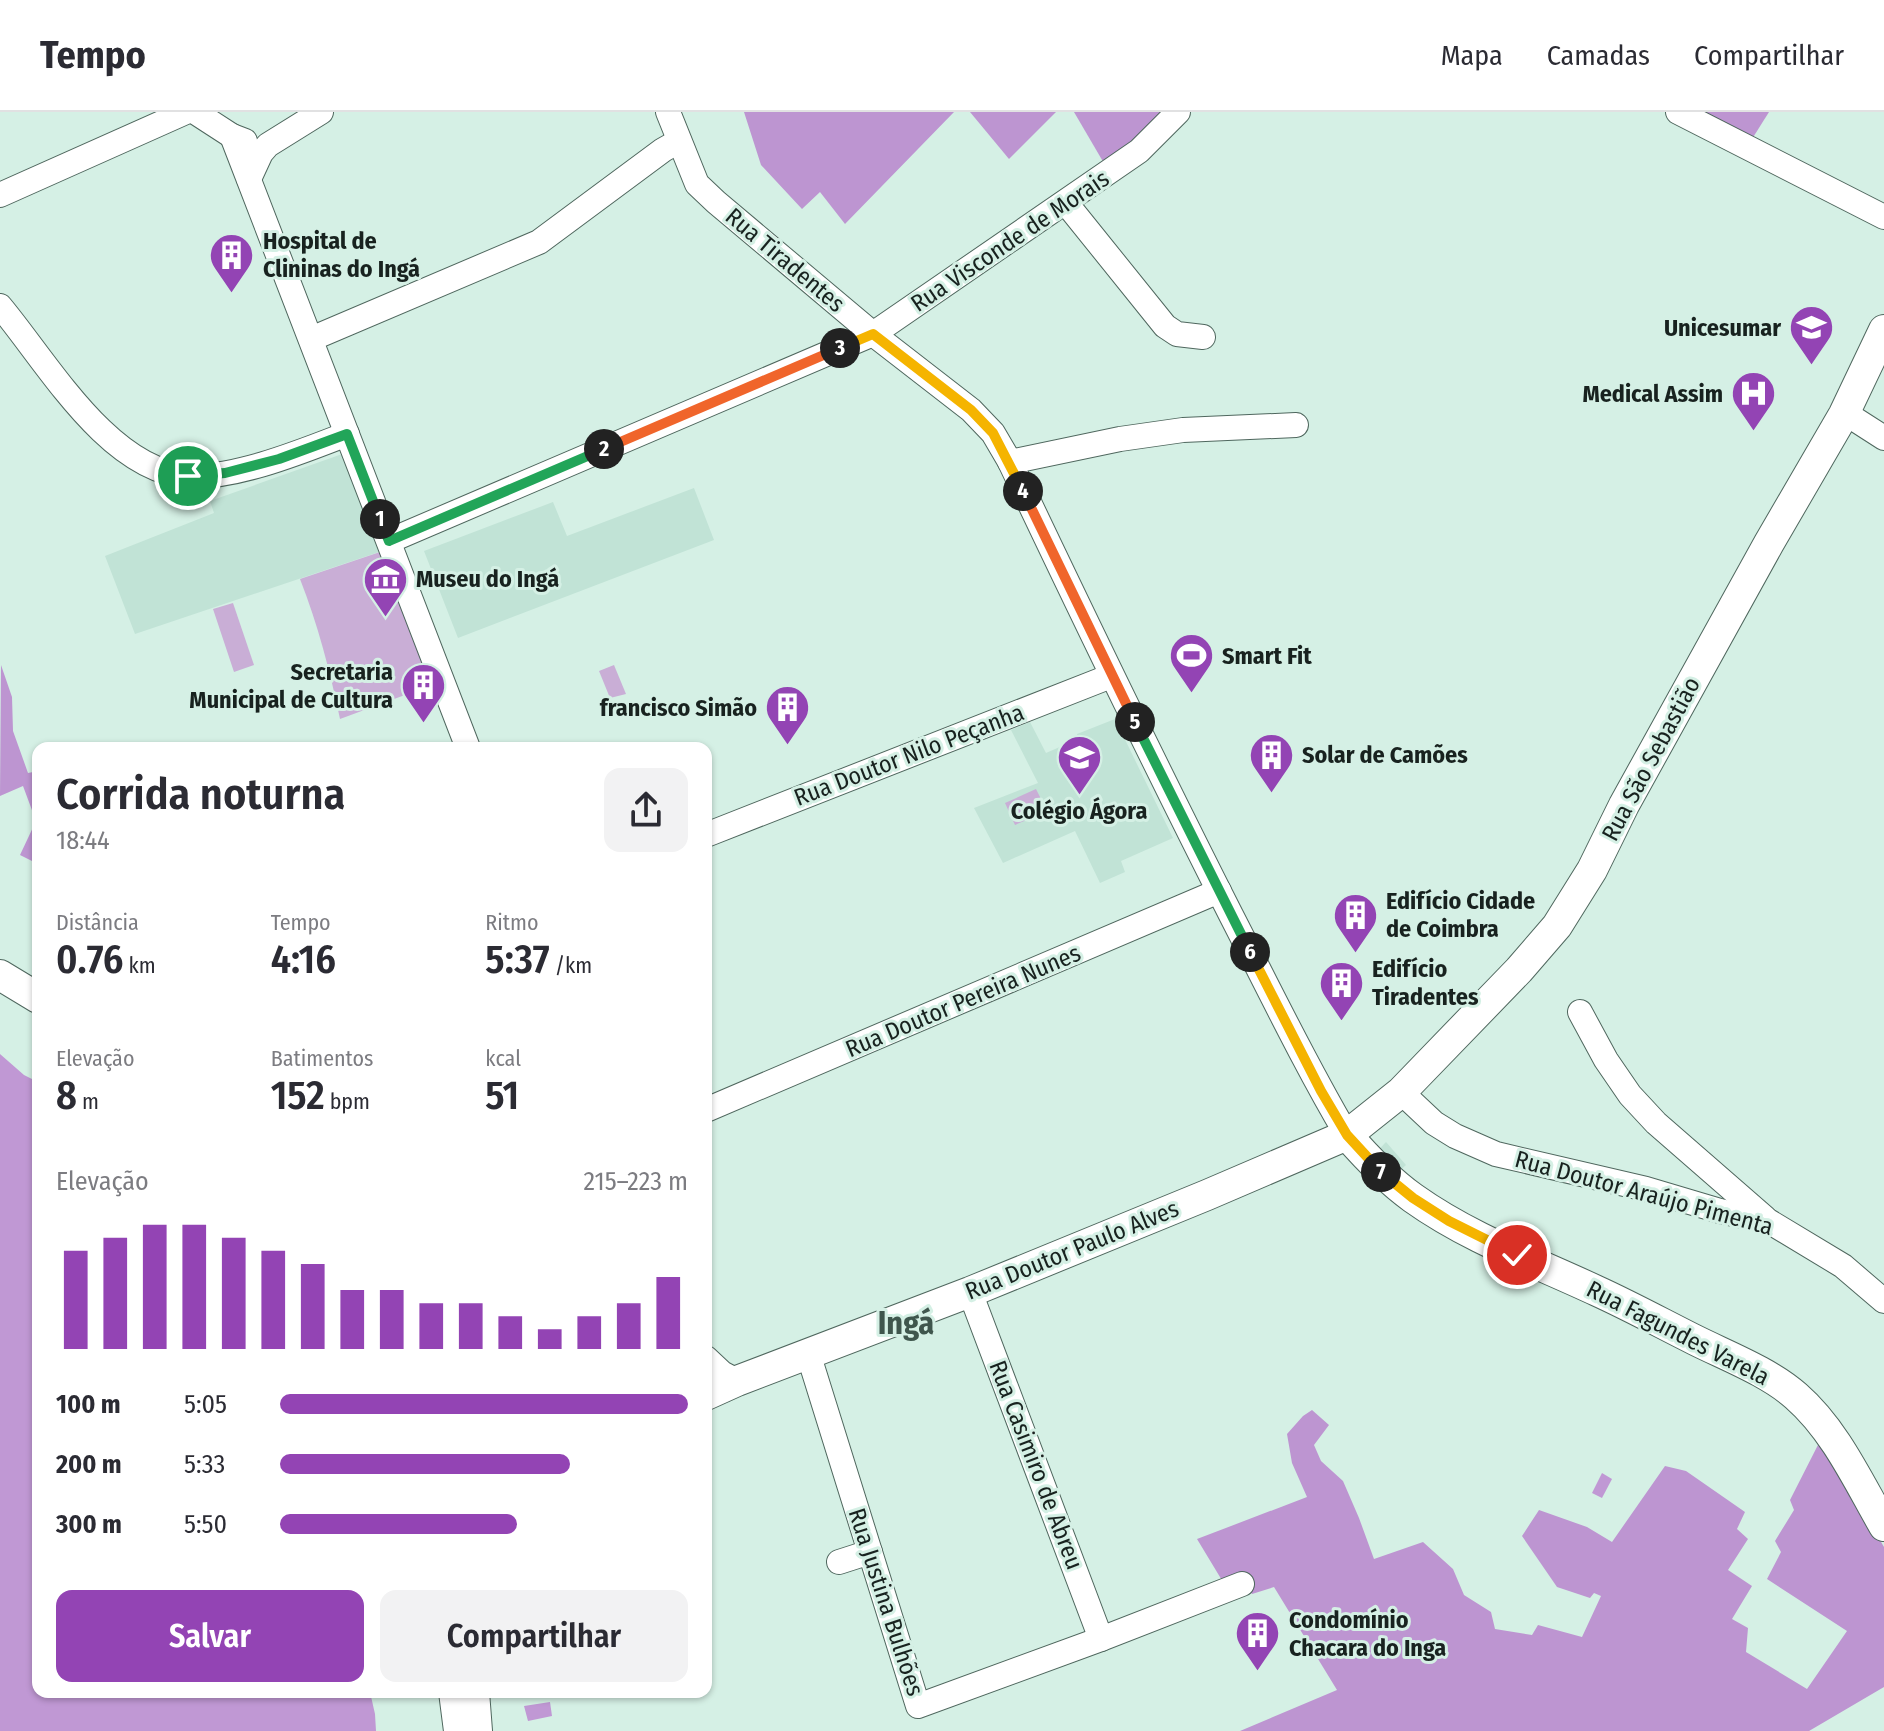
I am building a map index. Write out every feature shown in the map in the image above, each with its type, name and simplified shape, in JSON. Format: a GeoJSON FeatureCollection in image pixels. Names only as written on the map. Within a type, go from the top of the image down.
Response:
{"type":"FeatureCollection","features":[{"type":"Feature","properties":{"kind":"main road","name":"Rua São Sebastião"},"geometry":{"type":"LineString","coordinates":[[1347,1135],[1401,1092],[1519,970],[1557,926],[1592,870],[1769,543],[1844,414],[1884,330]]}},
{"type":"Feature","properties":{"kind":"main road"},"geometry":{"type":"LineString","coordinates":[[0,975],[32,994]]}},
{"type":"Feature","properties":{"kind":"main road","name":"Rua Doutor Paulo Alves"},"geometry":{"type":"LineString","coordinates":[[712,1392],[970,1292],[1347,1135]]}},
{"type":"Feature","properties":{"kind":"main road","name":"Rua Fagundes Varela"},"geometry":{"type":"LineString","coordinates":[[1347,1135],[1373,1165],[1413,1198],[1449,1221],[1696,1340],[1794,1393],[1817,1416],[1884,1526]]}},
{"type":"Feature","properties":{"kind":"main road"},"geometry":{"type":"LineString","coordinates":[[474,1698],[477,1731]]}},
{"type":"Feature","properties":{"kind":"street"},"geometry":{"type":"LineString","coordinates":[[0,195],[186,112]]}},
{"type":"Feature","properties":{"kind":"street"},"geometry":{"type":"LineString","coordinates":[[195,112],[232,136],[257,146],[268,145]]}},
{"type":"Feature","properties":{"kind":"street"},"geometry":{"type":"LineString","coordinates":[[249,179],[268,145],[321,112]]}},
{"type":"Feature","properties":{"kind":"street","name":"Rua Tiradentes"},"geometry":{"type":"LineString","coordinates":[[668,112],[697,184],[873,334],[971,410],[993,433],[1010,462],[1111,676],[1219,891],[1321,1091],[1347,1135]]}},
{"type":"Feature","properties":{"kind":"street","name":"Rua Visconde de Morais"},"geometry":{"type":"LineString","coordinates":[[389,541],[873,334],[1139,151],[1178,112]]}},
{"type":"Feature","properties":{"kind":"street"},"geometry":{"type":"LineString","coordinates":[[1678,112],[1884,217]]}},
{"type":"Feature","properties":{"kind":"street"},"geometry":{"type":"LineString","coordinates":[[232,136],[466,742]]}},
{"type":"Feature","properties":{"kind":"street"},"geometry":{"type":"LineString","coordinates":[[311,339],[539,242],[679,141]]}},
{"type":"Feature","properties":{"kind":"street"},"geometry":{"type":"LineString","coordinates":[[1066,203],[1165,326],[1177,334],[1203,337]]}},
{"type":"Feature","properties":{"kind":"street"},"geometry":{"type":"LineString","coordinates":[[0,306],[102,431],[147,465],[188,476],[225,473],[279,459],[347,434]]}},
{"type":"Feature","properties":{"kind":"street"},"geometry":{"type":"LineString","coordinates":[[1844,414],[1884,438]]}},
{"type":"Feature","properties":{"kind":"street"},"geometry":{"type":"LineString","coordinates":[[1010,462],[1120,439],[1183,430],[1296,425]]}},
{"type":"Feature","properties":{"kind":"street","name":"Rua Doutor Nilo Peçanha"},"geometry":{"type":"LineString","coordinates":[[712,833],[1111,676]]}},
{"type":"Feature","properties":{"kind":"street","name":"Rua Doutor Pereira Nunes"},"geometry":{"type":"LineString","coordinates":[[712,1107],[1219,891]]}},
{"type":"Feature","properties":{"kind":"street"},"geometry":{"type":"LineString","coordinates":[[1580,1012],[1606,1060],[1630,1095],[1656,1123],[1770,1222]]}},
{"type":"Feature","properties":{"kind":"street","name":"Rua Doutor Araújo Pimenta"},"geometry":{"type":"LineString","coordinates":[[1401,1092],[1434,1123],[1496,1154],[1770,1222],[1843,1266],[1884,1301]]}},
{"type":"Feature","properties":{"kind":"street","name":"Rua Casimiro de Abreu"},"geometry":{"type":"LineString","coordinates":[[970,1292],[1101,1639]]}},
{"type":"Feature","properties":{"kind":"street","name":"Rua Justina Bulhões"},"geometry":{"type":"LineString","coordinates":[[808,1353],[918,1706],[1242,1584]]}},
{"type":"Feature","properties":{"kind":"street"},"geometry":{"type":"LineString","coordinates":[[712,1364],[737,1381]]}},
{"type":"Feature","properties":{"kind":"street"},"geometry":{"type":"LineString","coordinates":[[839,1562],[870,1552]]}},
{"type":"Feature","properties":{"kind":"street"},"geometry":{"type":"LineString","coordinates":[[452,1698],[456,1731]]}},
{"type":"Feature","properties":{"kind":"shaded area"},"geometry":{"type":"Polygon","coordinates":[[[744,112],[954,112],[845,224],[820,192],[802,209],[761,165],[744,112]]]}},
{"type":"Feature","properties":{"kind":"shaded area"},"geometry":{"type":"Polygon","coordinates":[[[970,112],[1056,112],[1009,159],[970,112]]]}},
{"type":"Feature","properties":{"kind":"shaded area"},"geometry":{"type":"Polygon","coordinates":[[[1074,112],[1188,112],[1105,165],[1074,112]]]}},
{"type":"Feature","properties":{"kind":"shaded area"},"geometry":{"type":"Polygon","coordinates":[[[1697,112],[1769,112],[1752,139],[1697,112]]]}},
{"type":"Feature","properties":{"kind":"shaded area"},"geometry":{"type":"Polygon","coordinates":[[[345,453],[385,550],[135,634],[105,556],[214,513],[210,501],[345,453]]]}},
{"type":"Feature","properties":{"kind":"shaded area"},"geometry":{"type":"Polygon","coordinates":[[[694,488],[714,540],[458,638],[424,551],[553,502],[567,536],[694,488]]]}},
{"type":"Feature","properties":{"kind":"shaded area"},"geometry":{"type":"Polygon","coordinates":[[[380,552],[432,685],[340,719],[323,648],[300,579],[380,552]]]}},
{"type":"Feature","properties":{"kind":"shaded area"},"geometry":{"type":"Polygon","coordinates":[[[233,603],[254,665],[234,672],[213,609],[233,603]]]}},
{"type":"Feature","properties":{"kind":"shaded area"},"geometry":{"type":"Polygon","coordinates":[[[1,665],[12,697],[13,731],[28,773],[32,772],[32,810],[23,786],[0,796],[1,665]]]}},
{"type":"Feature","properties":{"kind":"shaded area"},"geometry":{"type":"Polygon","coordinates":[[[614,665],[626,694],[610,698],[599,671],[614,665]]]}},
{"type":"Feature","properties":{"kind":"shaded area","name":"Colégio Ágora"},"geometry":{"type":"Polygon","coordinates":[[[1115,719],[1173,838],[1121,861],[1125,872],[1100,883],[1075,831],[1003,863],[974,808],[1038,783],[1011,730],[1030,722],[1046,753],[1078,739],[1077,734],[1115,719]]]}},
{"type":"Feature","properties":{"kind":"shaded area"},"geometry":{"type":"Polygon","coordinates":[[[1036,789],[1047,811],[1015,825],[1005,803],[1036,789]]]}},
{"type":"Feature","properties":{"kind":"shaded area"},"geometry":{"type":"Polygon","coordinates":[[[32,830],[32,861],[20,855],[32,830]]]}},
{"type":"Feature","properties":{"kind":"shaded area"},"geometry":{"type":"Polygon","coordinates":[[[0,1054],[32,1079],[32,1698],[371,1698],[376,1731],[0,1731],[0,1054]]]}},
{"type":"Feature","properties":{"kind":"shaded area"},"geometry":{"type":"Polygon","coordinates":[[[1386,1142],[1406,1165],[1395,1175],[1373,1156],[1386,1142]]]}},
{"type":"Feature","properties":{"kind":"shaded area"},"geometry":{"type":"Polygon","coordinates":[[[1312,1410],[1329,1425],[1314,1445],[1321,1461],[1343,1481],[1374,1559],[1423,1542],[1453,1569],[1464,1595],[1491,1612],[1495,1629],[1532,1635],[1538,1625],[1582,1637],[1601,1596],[1594,1593],[1590,1598],[1557,1587],[1522,1536],[1539,1510],[1587,1527],[1612,1542],[1665,1466],[1686,1471],[1745,1512],[1737,1529],[1748,1539],[1728,1570],[1752,1586],[1732,1619],[1748,1628],[1746,1652],[1807,1689],[1847,1631],[1767,1579],[1781,1552],[1775,1541],[1794,1510],[1790,1500],[1821,1439],[1884,1547],[1884,1687],[1809,1731],[1240,1731],[1337,1690],[1274,1587],[1252,1594],[1241,1574],[1223,1582],[1197,1539],[1307,1497],[1292,1463],[1287,1434],[1312,1410]]]}},
{"type":"Feature","properties":{"kind":"shaded area"},"geometry":{"type":"Polygon","coordinates":[[[1602,1473],[1612,1479],[1602,1498],[1592,1493],[1602,1473]]]}},
{"type":"Feature","properties":{"kind":"shaded area"},"geometry":{"type":"Polygon","coordinates":[[[550,1702],[552,1716],[528,1721],[524,1706],[550,1702]]]}},
{"type":"Feature","properties":{"kind":"place","name":"Hospital de Clininas do Ingá"},"geometry":{"type":"Point","coordinates":[232,294]}},
{"type":"Feature","properties":{"kind":"place","name":"Unicesumar"},"geometry":{"type":"Point","coordinates":[1812,367]}},
{"type":"Feature","properties":{"kind":"place","name":"Medical Assim"},"geometry":{"type":"Point","coordinates":[1754,433]}},
{"type":"Feature","properties":{"kind":"place","name":"Museu do Ingá"},"geometry":{"type":"Point","coordinates":[385,618]}},
{"type":"Feature","properties":{"kind":"place","name":"Smart Fit"},"geometry":{"type":"Point","coordinates":[1191,695]}},
{"type":"Feature","properties":{"kind":"place","name":"Secretaria Municipal de Cultura"},"geometry":{"type":"Point","coordinates":[424,725]}},
{"type":"Feature","properties":{"kind":"place","name":"francisco Simão"},"geometry":{"type":"Point","coordinates":[788,747]}},
{"type":"Feature","properties":{"kind":"place","name":"Solar de Camões"},"geometry":{"type":"Point","coordinates":[1271,794]}},
{"type":"Feature","properties":{"kind":"place","name":"Colégio Ágora"},"geometry":{"type":"Point","coordinates":[1079,796]}},
{"type":"Feature","properties":{"kind":"place","name":"Edifício Cidade de Coimbra"},"geometry":{"type":"Point","coordinates":[1355,954]}},
{"type":"Feature","properties":{"kind":"place","name":"Edifício Tiradentes"},"geometry":{"type":"Point","coordinates":[1341,1022]}},
{"type":"Feature","properties":{"kind":"place","name":"Condomínio Chacara do Inga"},"geometry":{"type":"Point","coordinates":[1258,1673]}},
{"type":"Feature","properties":{"kind":"district","name":"Ingá"},"geometry":{"type":"Point","coordinates":[906,1323]}},
{"type":"Feature","properties":{"kind":"route"},"geometry":{"type":"LineString","coordinates":[[188,476],[225,473],[279,459],[347,434],[389,541],[873,334],[971,410],[993,433],[1010,462],[1111,676],[1219,891],[1321,1091],[1347,1135],[1373,1165],[1413,1198],[1449,1221],[1517,1255]]}}]}
